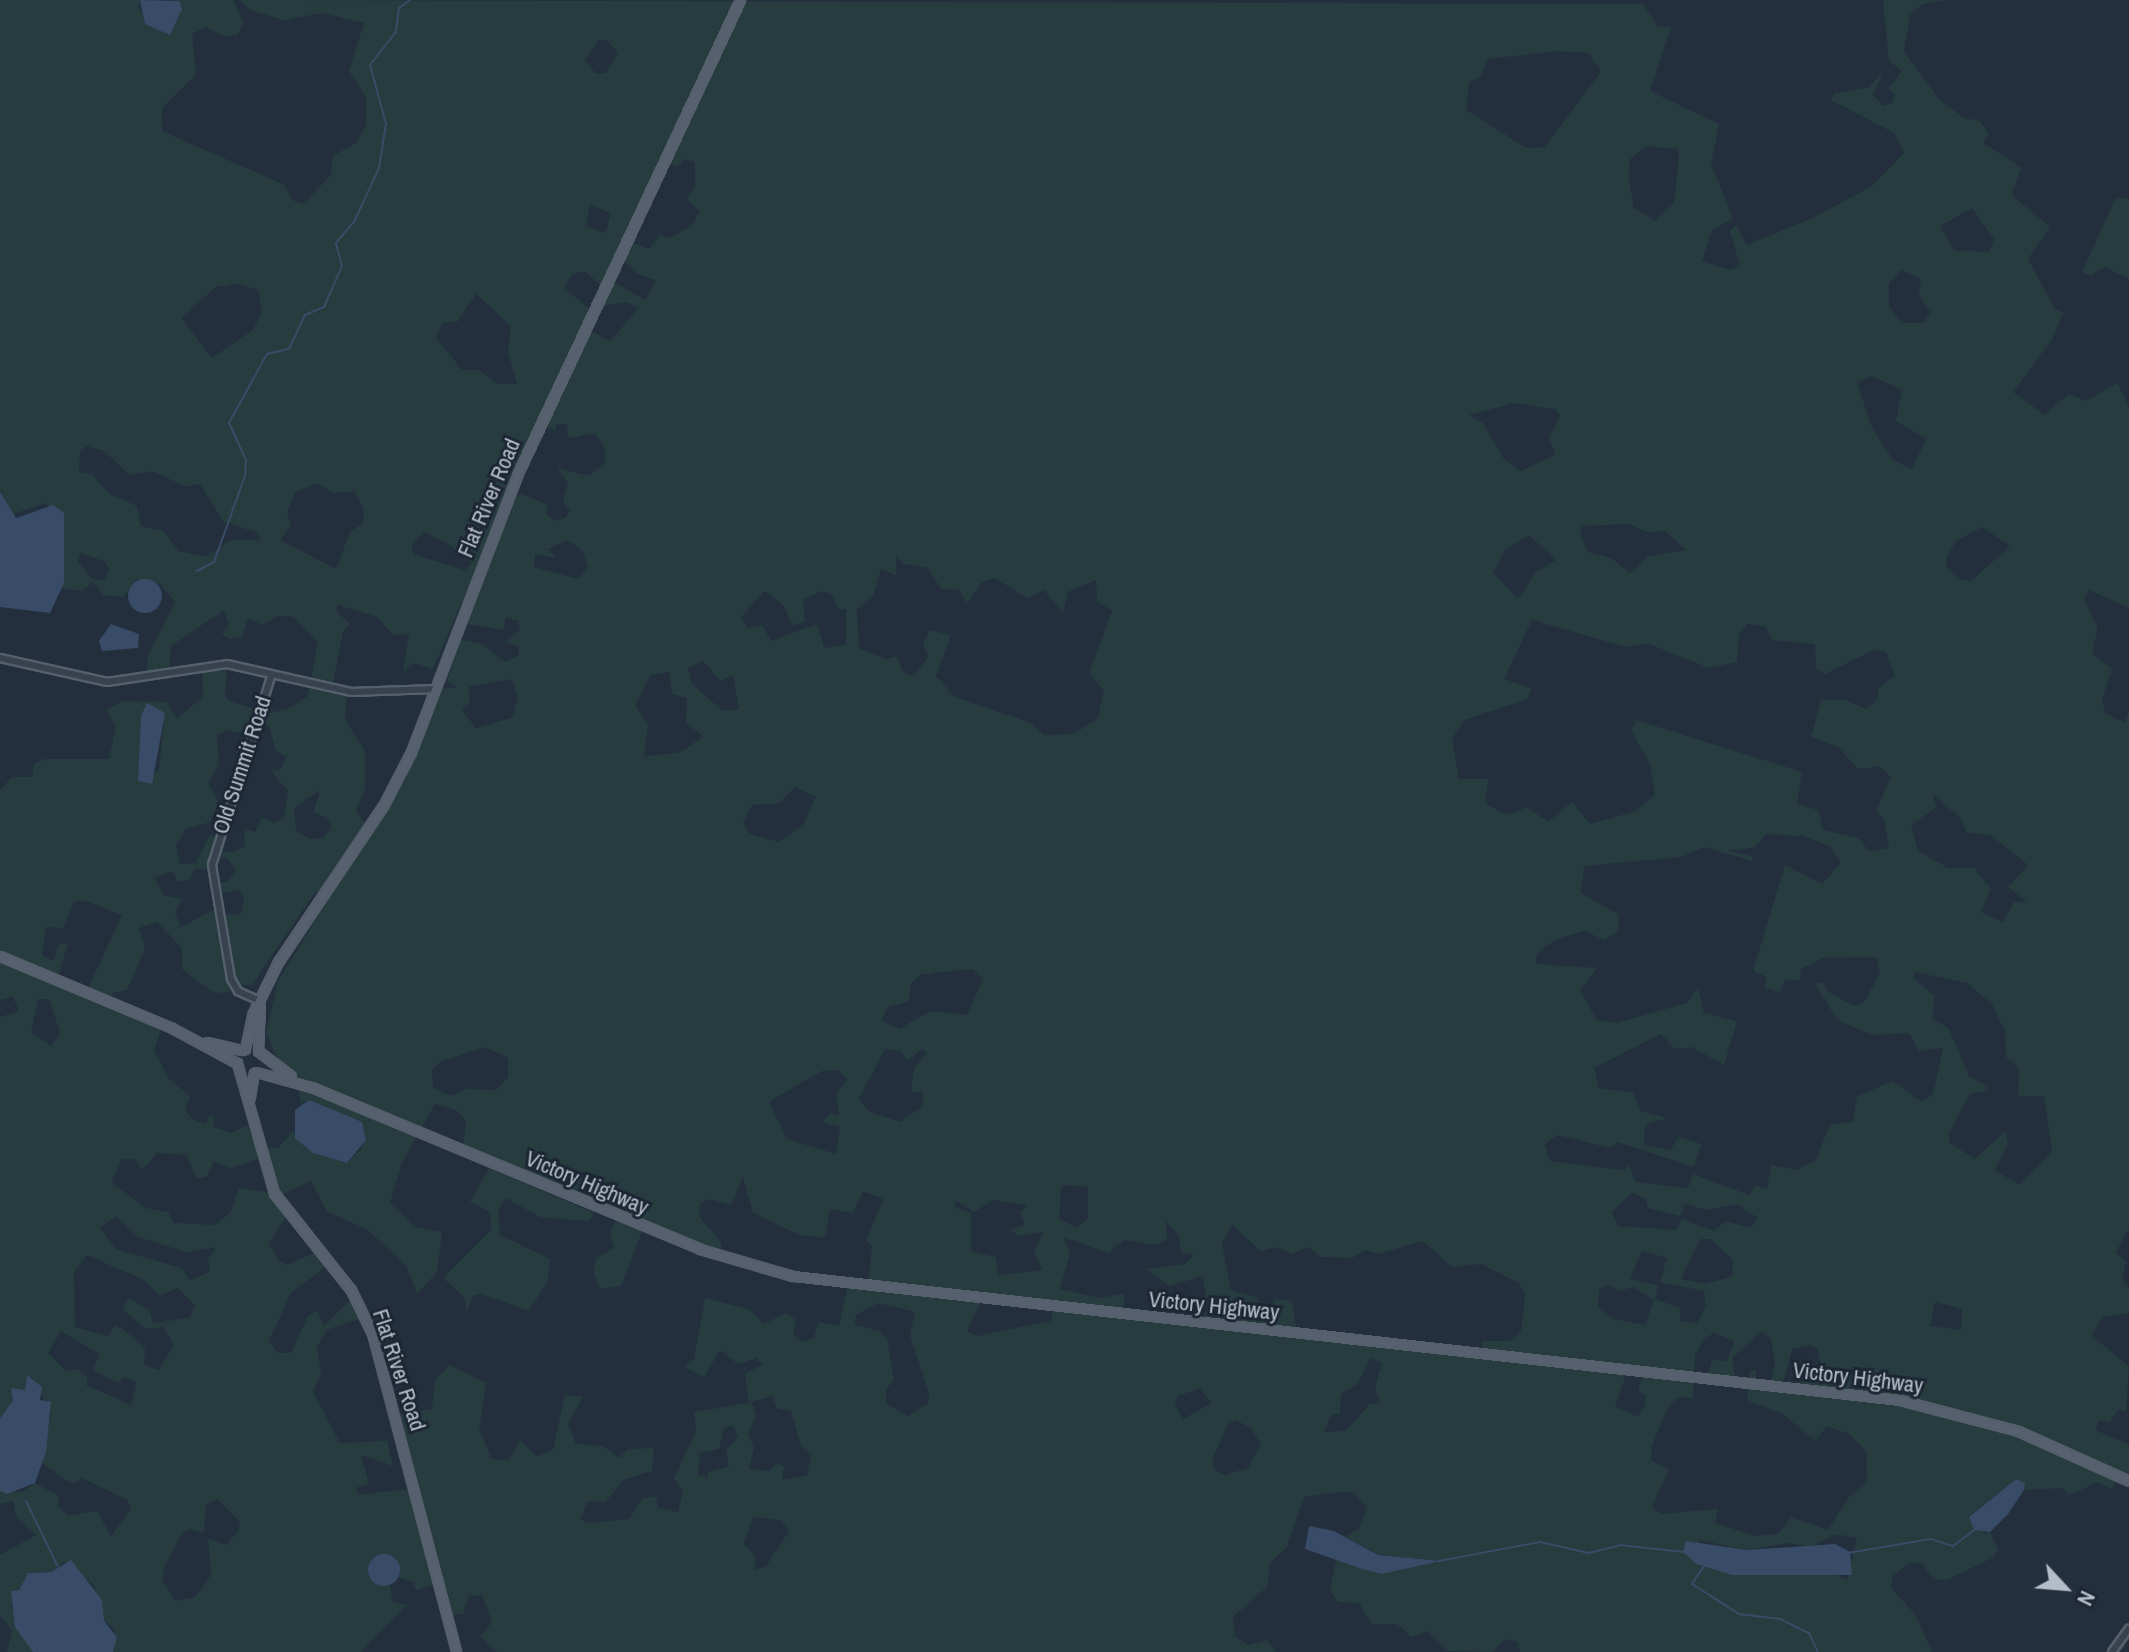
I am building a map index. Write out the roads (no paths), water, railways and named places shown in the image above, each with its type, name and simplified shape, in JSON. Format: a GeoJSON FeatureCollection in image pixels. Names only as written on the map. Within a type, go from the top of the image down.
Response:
{"type":"FeatureCollection","features":[{"type":"Feature","properties":{"kind":"main road","name":"Flat River Road"},"geometry":{"type":"LineString","coordinates":[[456,1652],[372,1333],[351,1290],[278,1202],[251,1127],[242,1072],[237,1063],[278,962],[392,791],[436,689],[518,473],[740,0]]}},
{"type":"Feature","properties":{"kind":"main road"},"geometry":{"type":"LineString","coordinates":[[0,956],[186,1035],[237,1063]]}},
{"type":"Feature","properties":{"kind":"main road","name":"Flat River Road"},"geometry":{"type":"LineString","coordinates":[[260,1001],[260,1054]]}},
{"type":"Feature","properties":{"kind":"main road"},"geometry":{"type":"LineString","coordinates":[[186,1035],[260,1054],[255,1073]]}},
{"type":"Feature","properties":{"kind":"main road","name":"Victory Highway"},"geometry":{"type":"LineString","coordinates":[[260,1054],[314,1088]]}},
{"type":"Feature","properties":{"kind":"main road","name":"Victory Highway"},"geometry":{"type":"LineString","coordinates":[[242,1072],[314,1088],[700,1249],[793,1276],[1900,1400],[2018,1431],[2129,1481]]}},
{"type":"Feature","properties":{"kind":"main road","name":"Flat River Road"},"geometry":{"type":"LineString","coordinates":[[251,1127],[255,1073]]}},
{"type":"Feature","properties":{"kind":"street"},"geometry":{"type":"LineString","coordinates":[[0,658],[95,681],[227,664],[271,677]]}},
{"type":"Feature","properties":{"kind":"street","name":"Old Summit Road"},"geometry":{"type":"LineString","coordinates":[[260,1001],[238,991],[231,979],[212,865],[271,677],[351,692],[436,689]]}},
{"type":"Feature","properties":{"kind":"street"},"geometry":{"type":"LineString","coordinates":[[2112,1652],[2129,1629]]}},
{"type":"Feature","properties":{"kind":"water"},"geometry":{"type":"Polygon","coordinates":[[[140,0],[179,1],[182,9],[170,35],[145,24],[140,0]]]}},
{"type":"Feature","properties":{"kind":"water"},"geometry":{"type":"Polygon","coordinates":[[[0,492],[16,518],[53,505],[64,513],[64,583],[50,613],[0,607],[0,492]]]}},
{"type":"Feature","properties":{"kind":"water"},"geometry":{"type":"Polygon","coordinates":[[[145,579],[157,584],[162,596],[157,608],[145,613],[133,608],[128,596],[133,584],[145,579]]]}},
{"type":"Feature","properties":{"kind":"water"},"geometry":{"type":"Polygon","coordinates":[[[111,624],[139,634],[138,648],[102,651],[99,641],[111,624]]]}},
{"type":"Feature","properties":{"kind":"water"},"geometry":{"type":"Polygon","coordinates":[[[147,703],[165,713],[152,784],[138,781],[141,716],[147,703]]]}},
{"type":"Feature","properties":{"kind":"water"},"geometry":{"type":"Polygon","coordinates":[[[309,1100],[362,1122],[366,1140],[347,1163],[313,1153],[295,1138],[295,1110],[309,1100]]]}},
{"type":"Feature","properties":{"kind":"water"},"geometry":{"type":"Polygon","coordinates":[[[27,1375],[42,1387],[40,1400],[51,1402],[46,1452],[35,1483],[7,1494],[0,1491],[0,1419],[13,1400],[11,1388],[25,1390],[27,1375]]]}},
{"type":"Feature","properties":{"kind":"water"},"geometry":{"type":"Polygon","coordinates":[[[2016,1479],[2025,1483],[2024,1490],[2008,1514],[1990,1532],[1974,1530],[1969,1517],[2016,1479]]]}},
{"type":"Feature","properties":{"kind":"water"},"geometry":{"type":"Polygon","coordinates":[[[1309,1526],[1334,1531],[1378,1555],[1441,1561],[1382,1574],[1362,1569],[1305,1549],[1309,1526]]]}},
{"type":"Feature","properties":{"kind":"water"},"geometry":{"type":"Polygon","coordinates":[[[1686,1541],[1747,1550],[1835,1544],[1850,1552],[1852,1575],[1732,1575],[1697,1564],[1683,1552],[1686,1541]]]}},
{"type":"Feature","properties":{"kind":"water"},"geometry":{"type":"Polygon","coordinates":[[[384,1554],[395,1559],[400,1570],[395,1581],[384,1586],[373,1581],[368,1570],[373,1559],[384,1554]]]}},
{"type":"Feature","properties":{"kind":"water"},"geometry":{"type":"Polygon","coordinates":[[[71,1560],[102,1600],[104,1621],[117,1637],[113,1652],[33,1652],[15,1627],[11,1591],[19,1590],[28,1573],[51,1572],[71,1560]]]}},
{"type":"Feature","properties":{"kind":"waterway"},"geometry":{"type":"LineString","coordinates":[[197,571],[214,562],[245,476],[246,460],[229,423],[267,354],[289,349],[305,315],[324,307],[342,266],[336,243],[355,220],[379,168],[386,124],[370,65],[396,32],[399,8],[410,0]]}},
{"type":"Feature","properties":{"kind":"waterway"},"geometry":{"type":"LineString","coordinates":[[26,1501],[58,1567]]}},
{"type":"Feature","properties":{"kind":"waterway"},"geometry":{"type":"LineString","coordinates":[[1848,1553],[1931,1539],[1953,1546],[1974,1530]]}},
{"type":"Feature","properties":{"kind":"waterway"},"geometry":{"type":"LineString","coordinates":[[1439,1561],[1540,1542],[1589,1553],[1620,1545],[1684,1552]]}},
{"type":"Feature","properties":{"kind":"waterway"},"geometry":{"type":"LineString","coordinates":[[1704,1566],[1692,1584],[1739,1614],[1780,1619],[1809,1633],[1818,1652]]}}]}
